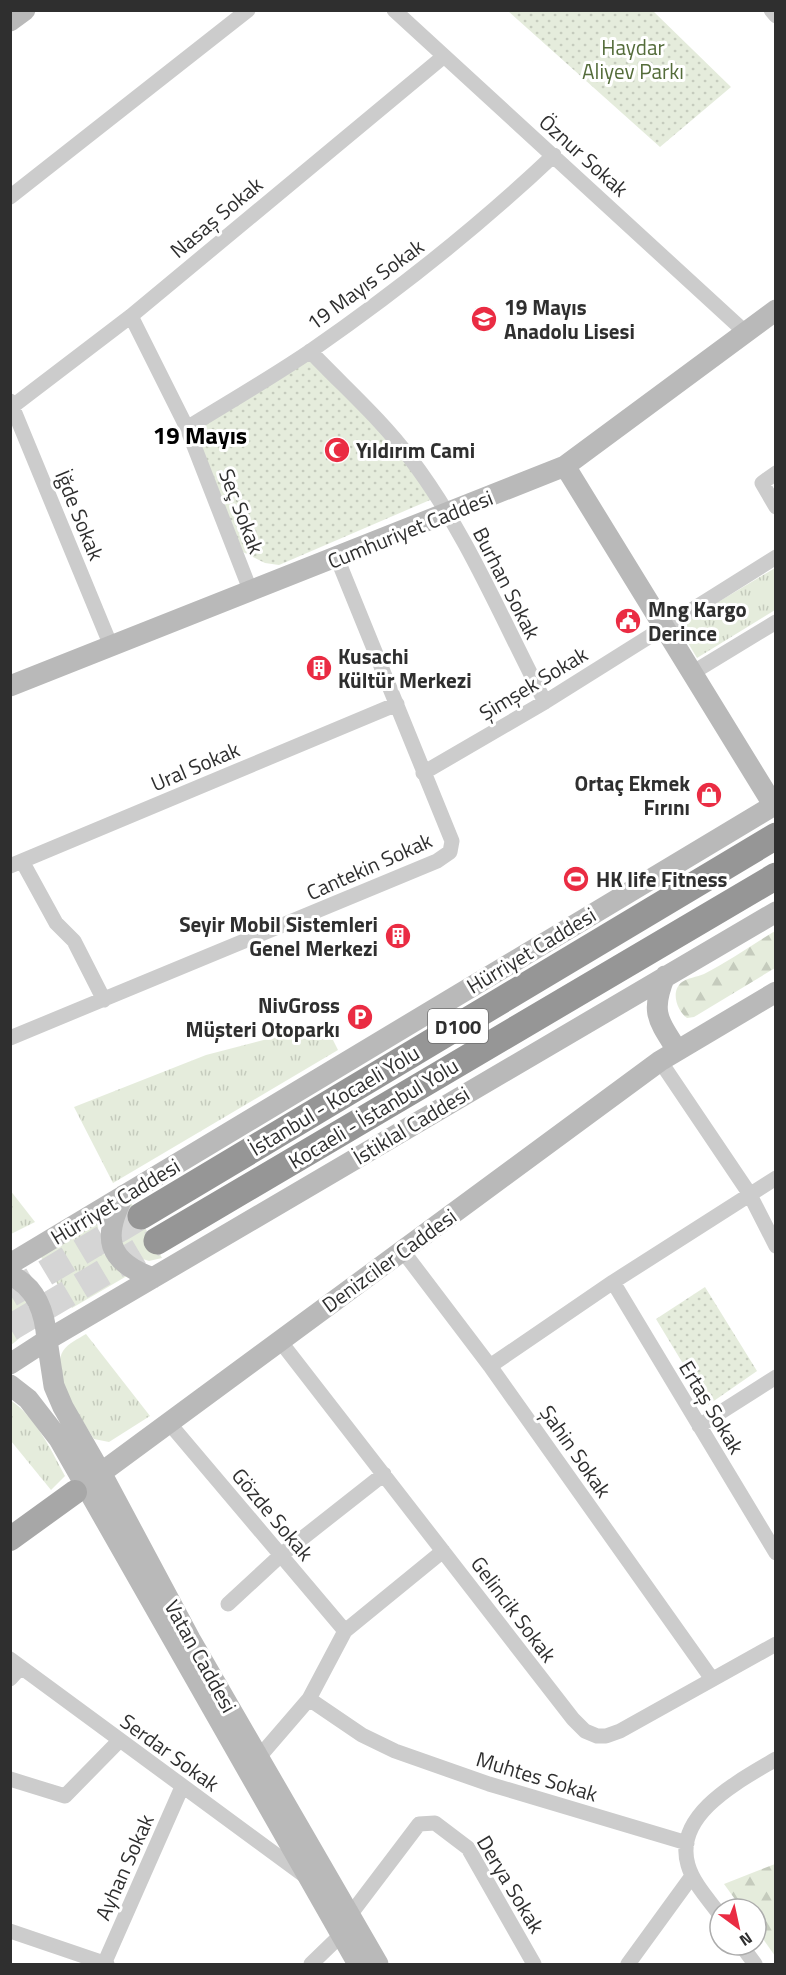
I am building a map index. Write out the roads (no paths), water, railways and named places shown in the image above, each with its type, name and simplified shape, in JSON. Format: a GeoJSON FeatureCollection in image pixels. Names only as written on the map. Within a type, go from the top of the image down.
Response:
{"type":"FeatureCollection","features":[{"type":"Feature","properties":{"kind":"highway","name":"İstanbul - Kocaeli Yolu"},"geometry":{"type":"LineString","coordinates":[[141,1216],[776,836]]}},
{"type":"Feature","properties":{"kind":"highway","name":"Kocaeli - İstanbul Yolu"},"geometry":{"type":"LineString","coordinates":[[156,1240],[776,876]]}},
{"type":"Feature","properties":{"kind":"main road"},"geometry":{"type":"LineString","coordinates":[[10,21],[26,10]]}},
{"type":"Feature","properties":{"kind":"main road","name":"Cumhuriyet Caddesi"},"geometry":{"type":"LineString","coordinates":[[10,686],[565,466],[776,310]]}},
{"type":"Feature","properties":{"kind":"main road"},"geometry":{"type":"LineString","coordinates":[[565,466],[775,805]]}},
{"type":"Feature","properties":{"kind":"main road","name":"Hürriyet Caddesi"},"geometry":{"type":"LineString","coordinates":[[10,1264],[775,805]]}},
{"type":"Feature","properties":{"kind":"main road","name":"İstiklal Caddesi"},"geometry":{"type":"LineString","coordinates":[[47,1340],[776,912]]}},
{"type":"Feature","properties":{"kind":"main road"},"geometry":{"type":"LineString","coordinates":[[665,976],[656,1006],[657,1019],[668,1055]]}},
{"type":"Feature","properties":{"kind":"main road","name":"Denizciler Caddesi"},"geometry":{"type":"LineString","coordinates":[[10,1539],[668,1055],[776,992]]}},
{"type":"Feature","properties":{"kind":"main road"},"geometry":{"type":"LineString","coordinates":[[618,1004],[657,1019]]}},
{"type":"Feature","properties":{"kind":"main road"},"geometry":{"type":"LineString","coordinates":[[124,1195],[110,1228],[112,1248],[124,1263],[153,1278]]}},
{"type":"Feature","properties":{"kind":"main road","name":"Vatan Caddesi"},"geometry":{"type":"LineString","coordinates":[[10,1275],[32,1292],[41,1305],[46,1320],[54,1386],[87,1483],[358,1965]]}},
{"type":"Feature","properties":{"kind":"main road"},"geometry":{"type":"LineString","coordinates":[[10,1364],[47,1340]]}},
{"type":"Feature","properties":{"kind":"main road","name":"Vatan Caddesi"},"geometry":{"type":"LineString","coordinates":[[10,1385],[40,1413],[190,1639],[378,1965]]}},
{"type":"Feature","properties":{"kind":"street"},"geometry":{"type":"LineString","coordinates":[[10,197],[248,10]]}},
{"type":"Feature","properties":{"kind":"street","name":"Öznur Sokak"},"geometry":{"type":"LineString","coordinates":[[394,10],[745,332]]}},
{"type":"Feature","properties":{"kind":"street"},"geometry":{"type":"LineString","coordinates":[[771,10],[776,16]]}},
{"type":"Feature","properties":{"kind":"street","name":"Nasaş Sokak"},"geometry":{"type":"LineString","coordinates":[[12,403],[130,316],[443,57]]}},
{"type":"Feature","properties":{"kind":"street","name":"19 Mayıs Sokak"},"geometry":{"type":"LineString","coordinates":[[187,428],[310,351],[461,239],[554,155]]}},
{"type":"Feature","properties":{"kind":"street","name":"Seç Sokak"},"geometry":{"type":"LineString","coordinates":[[130,316],[187,428],[251,592]]}},
{"type":"Feature","properties":{"kind":"street","name":"Burhan Sokak"},"geometry":{"type":"LineString","coordinates":[[310,351],[395,438],[448,514],[545,702]]}},
{"type":"Feature","properties":{"kind":"street","name":"İğde Sokak"},"geometry":{"type":"LineString","coordinates":[[12,403],[111,646]]}},
{"type":"Feature","properties":{"kind":"street"},"geometry":{"type":"LineString","coordinates":[[776,473],[762,483],[776,507]]}},
{"type":"Feature","properties":{"kind":"street","name":"Şimşek Sokak"},"geometry":{"type":"LineString","coordinates":[[423,773],[545,702],[776,557]]}},
{"type":"Feature","properties":{"kind":"street","name":"Cantekin Sokak"},"geometry":{"type":"LineString","coordinates":[[10,1038],[445,857],[450,852],[452,841],[337,558]]}},
{"type":"Feature","properties":{"kind":"street"},"geometry":{"type":"LineString","coordinates":[[692,673],[776,622]]}},
{"type":"Feature","properties":{"kind":"street","name":"Ural Sokak"},"geometry":{"type":"LineString","coordinates":[[16,863],[397,704]]}},
{"type":"Feature","properties":{"kind":"street"},"geometry":{"type":"LineString","coordinates":[[16,863],[56,923],[74,941],[104,1000]]}},
{"type":"Feature","properties":{"kind":"street"},"geometry":{"type":"LineString","coordinates":[[668,1055],[776,1246]]}},
{"type":"Feature","properties":{"kind":"street"},"geometry":{"type":"LineString","coordinates":[[490,1366],[748,1193],[776,1178]]}},
{"type":"Feature","properties":{"kind":"street"},"geometry":{"type":"LineString","coordinates":[[748,1193],[776,1223]]}},
{"type":"Feature","properties":{"kind":"street","name":"Şahin Sokak"},"geometry":{"type":"LineString","coordinates":[[402,1250],[490,1366],[712,1679]]}},
{"type":"Feature","properties":{"kind":"street","name":"Ertaş Sokak"},"geometry":{"type":"LineString","coordinates":[[613,1282],[776,1553]]}},
{"type":"Feature","properties":{"kind":"street","name":"Gelincik Sokak"},"geometry":{"type":"LineString","coordinates":[[280,1341],[532,1668],[585,1731],[597,1736],[613,1733],[776,1644]]}},
{"type":"Feature","properties":{"kind":"street"},"geometry":{"type":"LineString","coordinates":[[699,1426],[776,1377]]}},
{"type":"Feature","properties":{"kind":"street","name":"Gözde Sokak"},"geometry":{"type":"LineString","coordinates":[[169,1423],[345,1631]]}},
{"type":"Feature","properties":{"kind":"street"},"geometry":{"type":"LineString","coordinates":[[228,1604],[281,1556],[384,1474]]}},
{"type":"Feature","properties":{"kind":"street"},"geometry":{"type":"LineString","coordinates":[[259,1757],[309,1699],[345,1631],[443,1551]]}},
{"type":"Feature","properties":{"kind":"street","name":"Serdar Sokak"},"geometry":{"type":"LineString","coordinates":[[14,1668],[306,1876]]}},
{"type":"Feature","properties":{"kind":"street","name":"Muhtes Sokak"},"geometry":{"type":"LineString","coordinates":[[309,1699],[362,1735],[395,1751],[489,1784],[687,1844]]}},
{"type":"Feature","properties":{"kind":"street"},"geometry":{"type":"LineString","coordinates":[[10,1779],[66,1796],[119,1741]]}},
{"type":"Feature","properties":{"kind":"street"},"geometry":{"type":"LineString","coordinates":[[708,1898],[692,1876],[687,1864],[687,1844],[695,1822],[707,1808],[776,1759]]}},
{"type":"Feature","properties":{"kind":"street","name":"Ayhan Sokak"},"geometry":{"type":"LineString","coordinates":[[106,1964],[182,1786]]}},
{"type":"Feature","properties":{"kind":"street","name":"Derya Sokak"},"geometry":{"type":"LineString","coordinates":[[350,1915],[419,1824],[435,1823],[468,1848],[534,1965]]}},
{"type":"Feature","properties":{"kind":"street"},"geometry":{"type":"LineString","coordinates":[[627,1965],[692,1876]]}},
{"type":"Feature","properties":{"kind":"street"},"geometry":{"type":"LineString","coordinates":[[10,1931],[106,1964]]}},
{"type":"Feature","properties":{"kind":"street"},"geometry":{"type":"LineString","coordinates":[[311,1965],[341,1935]]}},
{"type":"Feature","properties":{"kind":"tunnel"},"geometry":{"type":"LineString","coordinates":[[10,1294],[141,1216]]}},
{"type":"Feature","properties":{"kind":"tunnel"},"geometry":{"type":"LineString","coordinates":[[10,1328],[157,1241]]}},
{"type":"Feature","properties":{"kind":"place","name":"19 Mayıs Anadolu Lisesi"},"geometry":{"type":"Point","coordinates":[484,319]}},
{"type":"Feature","properties":{"kind":"place","name":"Yıldırım Cami"},"geometry":{"type":"Point","coordinates":[337,450]}},
{"type":"Feature","properties":{"kind":"place","name":"Mng Kargo Derince"},"geometry":{"type":"Point","coordinates":[628,621]}},
{"type":"Feature","properties":{"kind":"place","name":"Kusachi Kültür Merkezi"},"geometry":{"type":"Point","coordinates":[319,668]}},
{"type":"Feature","properties":{"kind":"place","name":"Ortaç Ekmek Fırını"},"geometry":{"type":"Point","coordinates":[709,795]}},
{"type":"Feature","properties":{"kind":"place","name":"HK life Fitness"},"geometry":{"type":"Point","coordinates":[576,879]}},
{"type":"Feature","properties":{"kind":"place","name":"Seyir Mobil Sistemleri Genel Merkezi"},"geometry":{"type":"Point","coordinates":[398,936]}},
{"type":"Feature","properties":{"kind":"place","name":"NivGross Müşteri Otoparkı"},"geometry":{"type":"Point","coordinates":[360,1017]}},
{"type":"Feature","properties":{"kind":"district","name":"19 Mayıs"},"geometry":{"type":"Point","coordinates":[200,435]}},
{"type":"Feature","properties":{"kind":"park label","name":"Haydar Aliyev Parkı"},"geometry":{"type":"Point","coordinates":[633,59]}}]}
